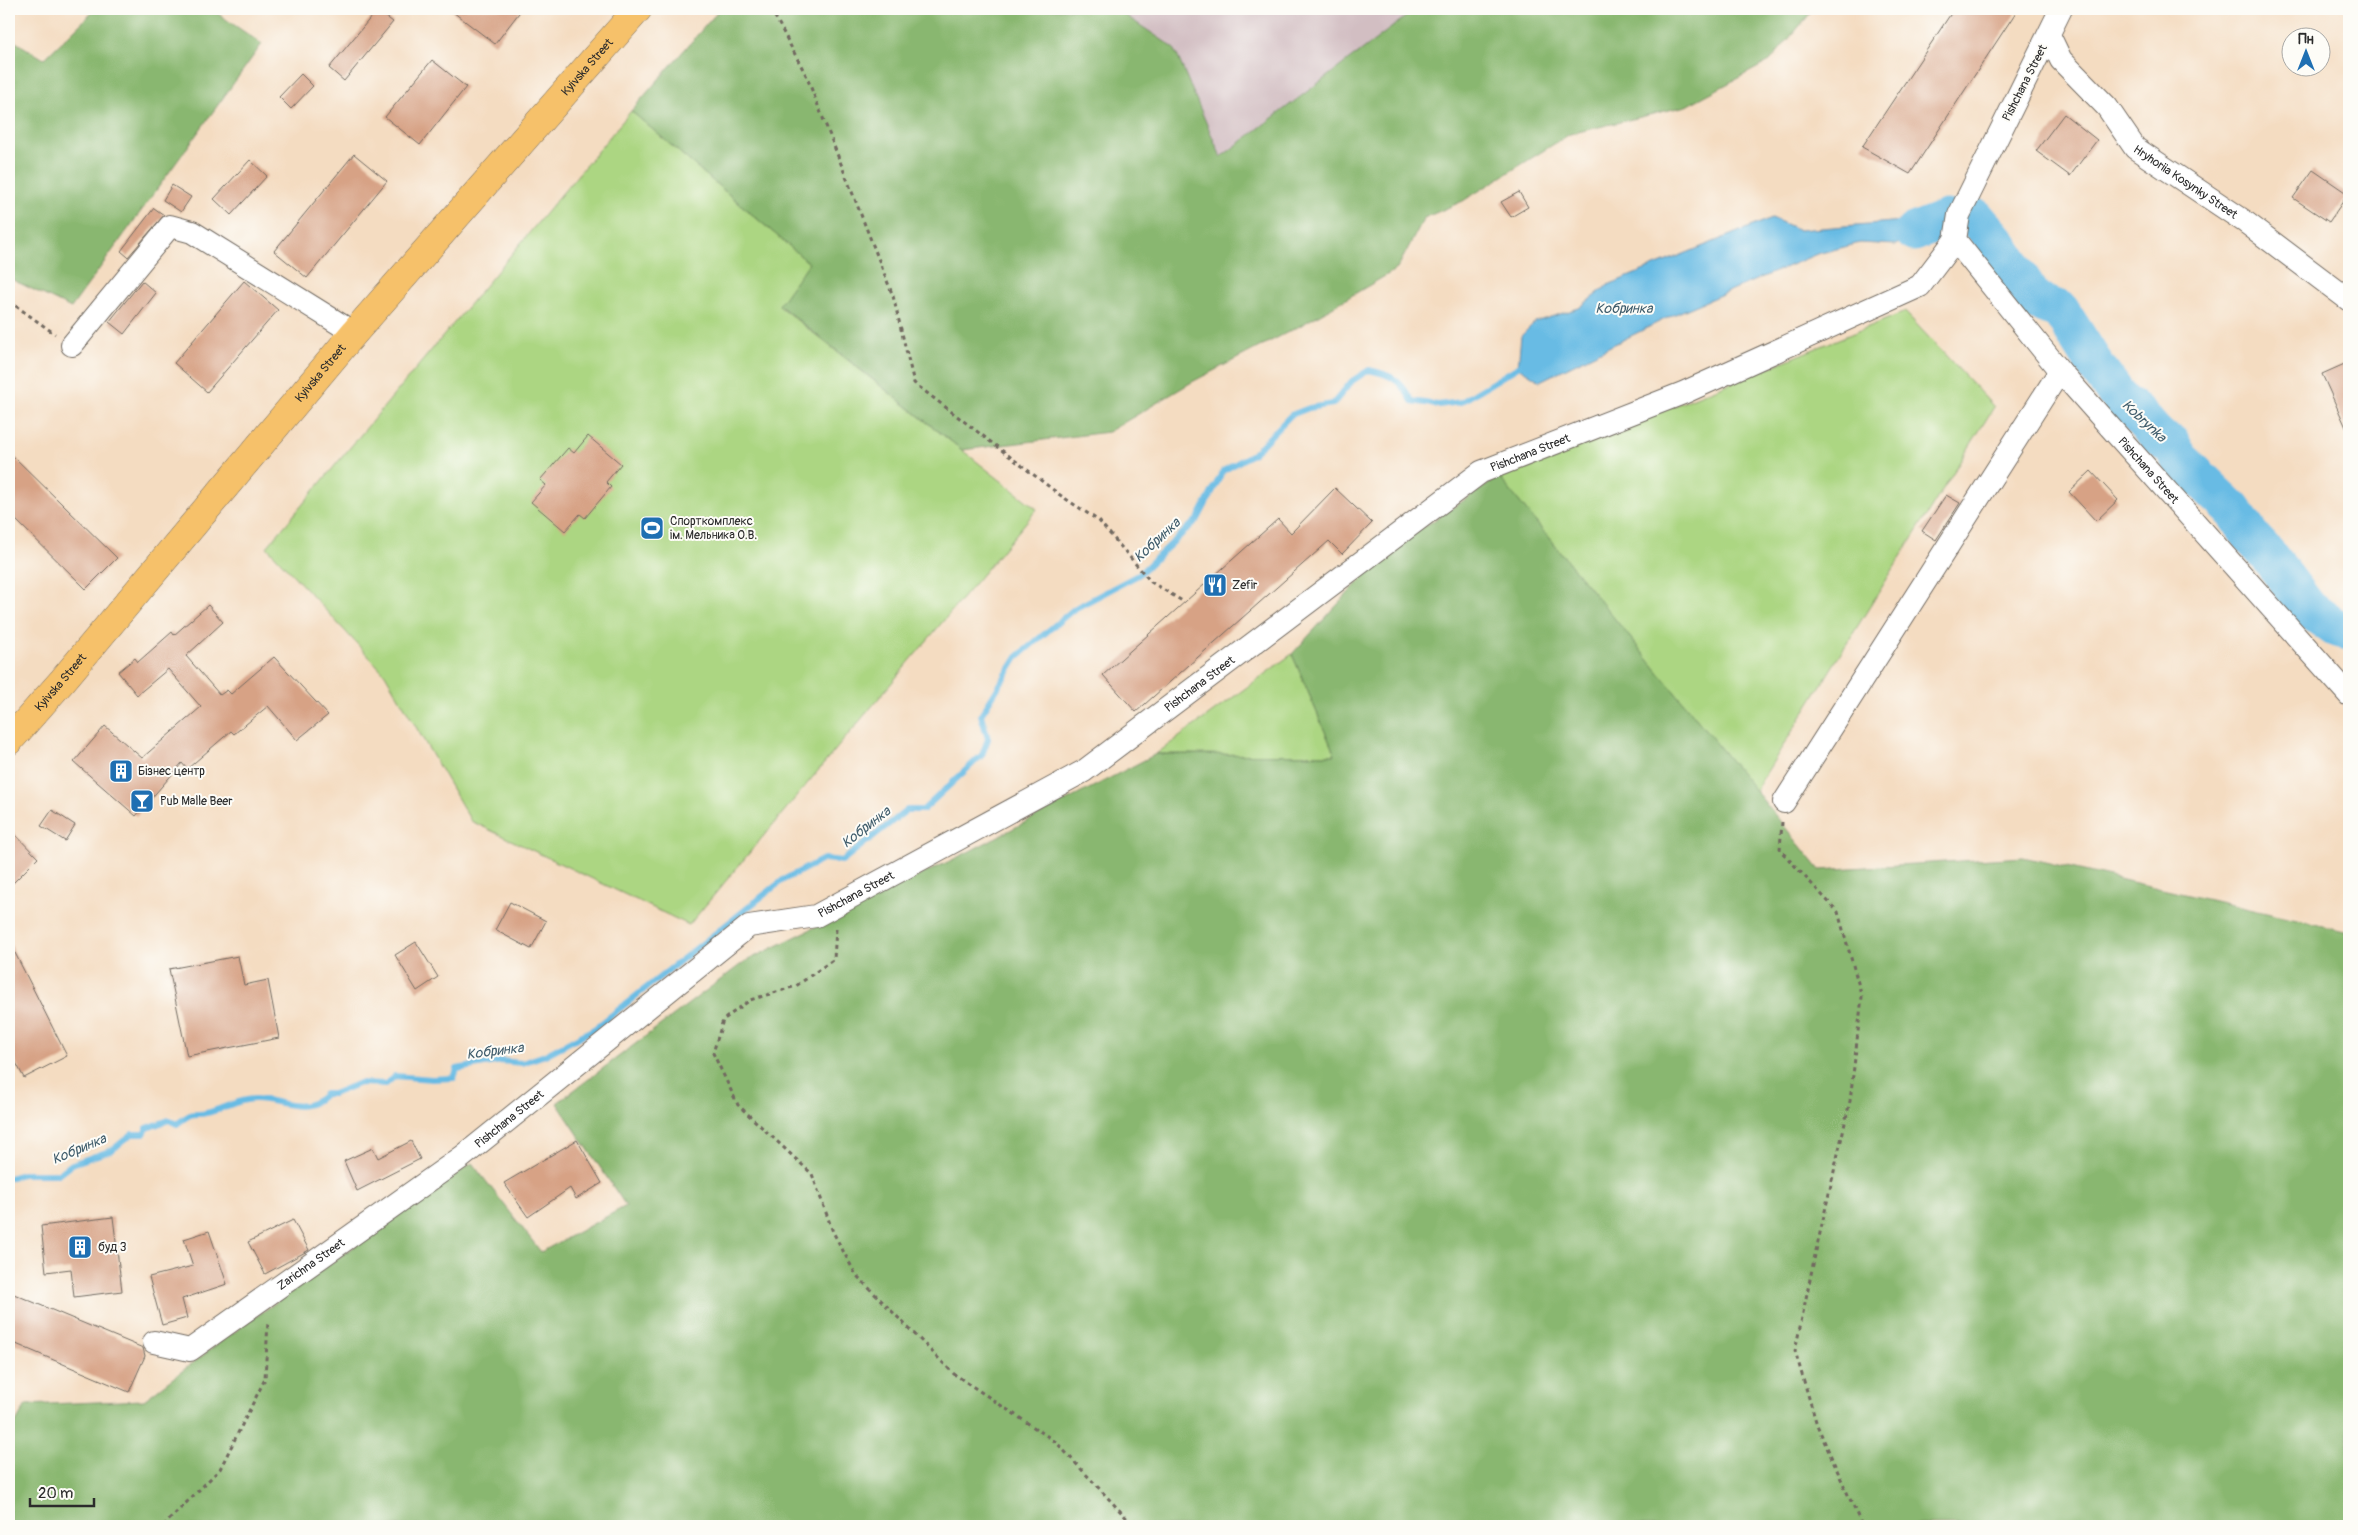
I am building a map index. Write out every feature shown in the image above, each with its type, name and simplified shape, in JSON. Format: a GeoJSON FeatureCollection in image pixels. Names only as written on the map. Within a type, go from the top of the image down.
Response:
{"type":"FeatureCollection","features":[{"type":"Feature","properties":{"kind":"main road","name":"Kyivska Street"},"geometry":{"type":"LineString","coordinates":[[9,741],[63,680],[354,333],[638,9]]}},
{"type":"Feature","properties":{"kind":"street","name":"Pishchana Street"},"geometry":{"type":"LineString","coordinates":[[462,1156],[749,926],[816,916],[1084,772],[1481,472],[1683,393],[1920,286],[1955,240],[1959,215],[2062,9]]}},
{"type":"Feature","properties":{"kind":"street","name":"Hryhoriia Kosynky Street"},"geometry":{"type":"LineString","coordinates":[[2049,35],[2061,60],[2107,107],[2135,148],[2244,221],[2349,300]]}},
{"type":"Feature","properties":{"kind":"street"},"geometry":{"type":"LineString","coordinates":[[72,345],[170,226],[192,232],[354,333]]}},
{"type":"Feature","properties":{"kind":"street","name":"Pishchana Street"},"geometry":{"type":"LineString","coordinates":[[1955,240],[2060,371],[2349,695]]}},
{"type":"Feature","properties":{"kind":"street"},"geometry":{"type":"LineString","coordinates":[[1784,802],[2060,371]]}},
{"type":"Feature","properties":{"kind":"street","name":"Zarichna Street"},"geometry":{"type":"LineString","coordinates":[[154,1342],[190,1350],[462,1156]]}},
{"type":"Feature","properties":{"kind":"path"},"geometry":{"type":"LineString","coordinates":[[771,9],[806,74],[893,296],[914,382],[1060,495],[1099,521],[1151,582],[1184,602]]}},
{"type":"Feature","properties":{"kind":"path"},"geometry":{"type":"LineString","coordinates":[[9,301],[72,345]]}},
{"type":"Feature","properties":{"kind":"path"},"geometry":{"type":"LineString","coordinates":[[1784,802],[1780,850],[1838,912],[1862,997],[1850,1101],[1796,1351],[1817,1425],[1862,1526]]}},
{"type":"Feature","properties":{"kind":"path"},"geometry":{"type":"LineString","coordinates":[[826,911],[836,928],[834,959],[796,986],[750,1000],[723,1020],[713,1053],[738,1105],[812,1174],[833,1232],[856,1275],[954,1374],[1056,1442],[1134,1526]]}},
{"type":"Feature","properties":{"kind":"path"},"geometry":{"type":"LineString","coordinates":[[163,1526],[220,1469],[265,1379],[269,1295]]}},
{"type":"Feature","properties":{"kind":"shaded area"},"geometry":{"type":"Polygon","coordinates":[[[1116,9],[1416,9],[1221,158],[1174,48],[1116,9]]]}},
{"type":"Feature","properties":{"kind":"green space"},"geometry":{"type":"Polygon","coordinates":[[[96,9],[211,9],[262,44],[71,308],[9,278],[9,38],[44,59],[96,9]]]}},
{"type":"Feature","properties":{"kind":"green space"},"geometry":{"type":"Polygon","coordinates":[[[720,9],[1116,9],[1174,48],[1221,157],[1416,9],[1814,9],[1770,61],[1686,106],[1570,134],[1463,201],[1424,218],[1397,269],[1298,327],[1192,382],[1108,432],[962,450],[779,305],[809,263],[631,111],[720,9]]]}},
{"type":"Feature","properties":{"kind":"green space","name":"Спорткомплекс ім. Мельника О.В."},"geometry":{"type":"Polygon","coordinates":[[[631,111],[809,263],[779,306],[1037,509],[689,925],[471,821],[385,674],[267,547],[631,111]]]}},
{"type":"Feature","properties":{"kind":"green space"},"geometry":{"type":"Polygon","coordinates":[[[1905,312],[1994,407],[1755,791],[1499,477],[1905,312]]]}},
{"type":"Feature","properties":{"kind":"green space"},"geometry":{"type":"Polygon","coordinates":[[[1499,477],[1820,870],[2023,857],[2349,932],[2349,1526],[9,1526],[9,1435],[26,1405],[144,1400],[223,1340],[472,1163],[541,1252],[626,1206],[557,1103],[744,962],[968,852],[1156,754],[1335,755],[1292,654],[1386,552],[1499,477]]]}},
{"type":"Feature","properties":{"kind":"green space"},"geometry":{"type":"Polygon","coordinates":[[[1292,654],[1335,755],[1156,754],[1292,654]]]}},
{"type":"Feature","properties":{"kind":"water","name":"Кобринка"},"geometry":{"type":"Polygon","coordinates":[[[1772,218],[1799,230],[1902,221],[1914,232],[1896,245],[1860,243],[1817,254],[1673,315],[1540,381],[1518,367],[1521,336],[1535,322],[1579,308],[1608,285],[1772,218]]]}},
{"type":"Feature","properties":{"kind":"building"},"geometry":{"type":"Polygon","coordinates":[[[449,9],[522,9],[495,44],[449,9]]]}},
{"type":"Feature","properties":{"kind":"building"},"geometry":{"type":"Polygon","coordinates":[[[1954,9],[2018,9],[1910,174],[1862,147],[1954,9]]]}},
{"type":"Feature","properties":{"kind":"building"},"geometry":{"type":"Polygon","coordinates":[[[377,10],[393,22],[344,81],[329,68],[377,10]]]}},
{"type":"Feature","properties":{"kind":"building"},"geometry":{"type":"Polygon","coordinates":[[[432,60],[466,87],[420,145],[385,117],[432,60]]]}},
{"type":"Feature","properties":{"kind":"building"},"geometry":{"type":"Polygon","coordinates":[[[301,74],[313,86],[291,109],[279,97],[301,74]]]}},
{"type":"Feature","properties":{"kind":"building"},"geometry":{"type":"Polygon","coordinates":[[[2064,114],[2097,140],[2070,176],[2036,151],[2064,114]]]}},
{"type":"Feature","properties":{"kind":"building"},"geometry":{"type":"Polygon","coordinates":[[[354,154],[387,181],[307,278],[274,251],[354,154]]]}},
{"type":"Feature","properties":{"kind":"building"},"geometry":{"type":"Polygon","coordinates":[[[250,160],[267,176],[231,215],[214,199],[250,160]]]}},
{"type":"Feature","properties":{"kind":"building"},"geometry":{"type":"Polygon","coordinates":[[[2313,170],[2348,194],[2329,222],[2293,198],[2313,170]]]}},
{"type":"Feature","properties":{"kind":"building"},"geometry":{"type":"Polygon","coordinates":[[[172,185],[191,197],[181,212],[163,200],[172,185]]]}},
{"type":"Feature","properties":{"kind":"building"},"geometry":{"type":"Polygon","coordinates":[[[1519,192],[1528,207],[1511,217],[1501,202],[1519,192]]]}},
{"type":"Feature","properties":{"kind":"building"},"geometry":{"type":"Polygon","coordinates":[[[154,208],[164,215],[128,257],[121,251],[154,208]]]}},
{"type":"Feature","properties":{"kind":"building"},"geometry":{"type":"Polygon","coordinates":[[[142,281],[156,293],[124,334],[109,322],[142,281]]]}},
{"type":"Feature","properties":{"kind":"building"},"geometry":{"type":"Polygon","coordinates":[[[244,281],[278,310],[207,392],[174,363],[244,281]]]}},
{"type":"Feature","properties":{"kind":"building"},"geometry":{"type":"Polygon","coordinates":[[[2349,362],[2349,434],[2322,374],[2349,362]]]}},
{"type":"Feature","properties":{"kind":"building"},"geometry":{"type":"Polygon","coordinates":[[[588,436],[621,464],[606,482],[611,487],[585,518],[580,514],[565,531],[531,502],[546,485],[540,480],[568,448],[574,453],[588,436]]]}},
{"type":"Feature","properties":{"kind":"building"},"geometry":{"type":"Polygon","coordinates":[[[9,452],[117,558],[86,589],[9,513],[9,452]]]}},
{"type":"Feature","properties":{"kind":"building"},"geometry":{"type":"Polygon","coordinates":[[[2091,471],[2118,500],[2096,521],[2069,492],[2091,471]]]}},
{"type":"Feature","properties":{"kind":"building"},"geometry":{"type":"Polygon","coordinates":[[[1335,488],[1372,523],[1342,554],[1329,541],[1136,712],[1103,675],[1278,519],[1291,533],[1335,488]]]}},
{"type":"Feature","properties":{"kind":"building"},"geometry":{"type":"Polygon","coordinates":[[[1946,495],[1960,503],[1936,540],[1922,531],[1946,495]]]}},
{"type":"Feature","properties":{"kind":"building"},"geometry":{"type":"Polygon","coordinates":[[[208,605],[223,622],[186,656],[220,695],[227,690],[231,694],[274,657],[328,715],[297,740],[268,706],[234,734],[231,731],[187,769],[182,763],[136,816],[74,762],[105,726],[142,758],[201,707],[168,669],[137,695],[118,672],[135,658],[138,662],[172,632],[174,635],[208,605]]]}},
{"type":"Feature","properties":{"kind":"building"},"geometry":{"type":"Polygon","coordinates":[[[52,810],[75,825],[65,841],[41,826],[52,810]]]}},
{"type":"Feature","properties":{"kind":"building"},"geometry":{"type":"Polygon","coordinates":[[[9,828],[38,858],[9,887],[9,828]]]}},
{"type":"Feature","properties":{"kind":"building"},"geometry":{"type":"Polygon","coordinates":[[[510,902],[546,921],[531,949],[495,930],[510,902]]]}},
{"type":"Feature","properties":{"kind":"building"},"geometry":{"type":"Polygon","coordinates":[[[9,941],[67,1056],[24,1078],[9,1049],[9,941]]]}},
{"type":"Feature","properties":{"kind":"building"},"geometry":{"type":"Polygon","coordinates":[[[416,942],[438,977],[417,991],[395,955],[416,942]]]}},
{"type":"Feature","properties":{"kind":"building"},"geometry":{"type":"Polygon","coordinates":[[[238,956],[244,985],[268,980],[279,1038],[187,1056],[169,969],[238,956]]]}},
{"type":"Feature","properties":{"kind":"building"},"geometry":{"type":"Polygon","coordinates":[[[577,1140],[602,1183],[576,1199],[570,1188],[528,1217],[504,1183],[577,1140]]]}},
{"type":"Feature","properties":{"kind":"building"},"geometry":{"type":"Polygon","coordinates":[[[411,1141],[420,1159],[357,1191],[344,1161],[373,1148],[378,1158],[411,1141]]]}},
{"type":"Feature","properties":{"kind":"building","name":"буд 3"},"geometry":{"type":"Polygon","coordinates":[[[113,1217],[122,1291],[74,1297],[71,1269],[46,1272],[41,1226],[113,1217]]]}},
{"type":"Feature","properties":{"kind":"building"},"geometry":{"type":"Polygon","coordinates":[[[293,1220],[309,1250],[265,1274],[248,1242],[293,1220]]]}},
{"type":"Feature","properties":{"kind":"building"},"geometry":{"type":"Polygon","coordinates":[[[209,1231],[227,1284],[182,1299],[187,1318],[162,1325],[149,1277],[193,1266],[184,1239],[209,1231]]]}},
{"type":"Feature","properties":{"kind":"building"},"geometry":{"type":"Polygon","coordinates":[[[9,1292],[143,1348],[145,1356],[129,1392],[9,1341],[9,1292]]]}},
{"type":"Feature","properties":{"kind":"waterway","name":"Kobrynka"},"geometry":{"type":"LineString","coordinates":[[1976,218],[1996,241],[2035,301],[2060,310],[2093,362],[2125,406],[2138,414],[2158,437],[2171,444],[2179,458],[2232,509],[2252,538],[2267,554],[2309,609],[2336,628],[2349,631]]}},
{"type":"Feature","properties":{"kind":"waterway","name":"Kobrynka"},"geometry":{"type":"LineString","coordinates":[[1914,232],[1947,219]]}},
{"type":"Feature","properties":{"kind":"waterway","name":"Кобринка"},"geometry":{"type":"LineString","coordinates":[[9,1178],[22,1174],[59,1174],[72,1164],[112,1150],[132,1134],[144,1134],[147,1128],[169,1120],[177,1124],[190,1115],[212,1112],[248,1099],[300,1106],[317,1101],[325,1094],[333,1094],[360,1083],[386,1084],[395,1076],[432,1079],[454,1078],[457,1069],[501,1061],[522,1063],[545,1055],[594,1029],[783,880],[824,859],[842,861],[907,810],[923,810],[982,755],[988,739],[981,715],[1017,657],[1074,609],[1138,575],[1198,519],[1223,471],[1254,453],[1291,415],[1309,408],[1333,404],[1352,381],[1369,370],[1390,376],[1404,388],[1412,401],[1438,405],[1461,402],[1518,367]]}},
{"type":"Feature","properties":{"kind":"place","name":"Спорткомплекс ім. Мельника О.В."},"geometry":{"type":"Point","coordinates":[652,528]}},
{"type":"Feature","properties":{"kind":"place","name":"Zefir"},"geometry":{"type":"Point","coordinates":[1215,585]}},
{"type":"Feature","properties":{"kind":"place","name":"Бізнес центр"},"geometry":{"type":"Point","coordinates":[121,771]}},
{"type":"Feature","properties":{"kind":"place","name":"Pub Malle Beer"},"geometry":{"type":"Point","coordinates":[142,801]}},
{"type":"Feature","properties":{"kind":"place","name":"буд 3"},"geometry":{"type":"Point","coordinates":[80,1247]}}]}
